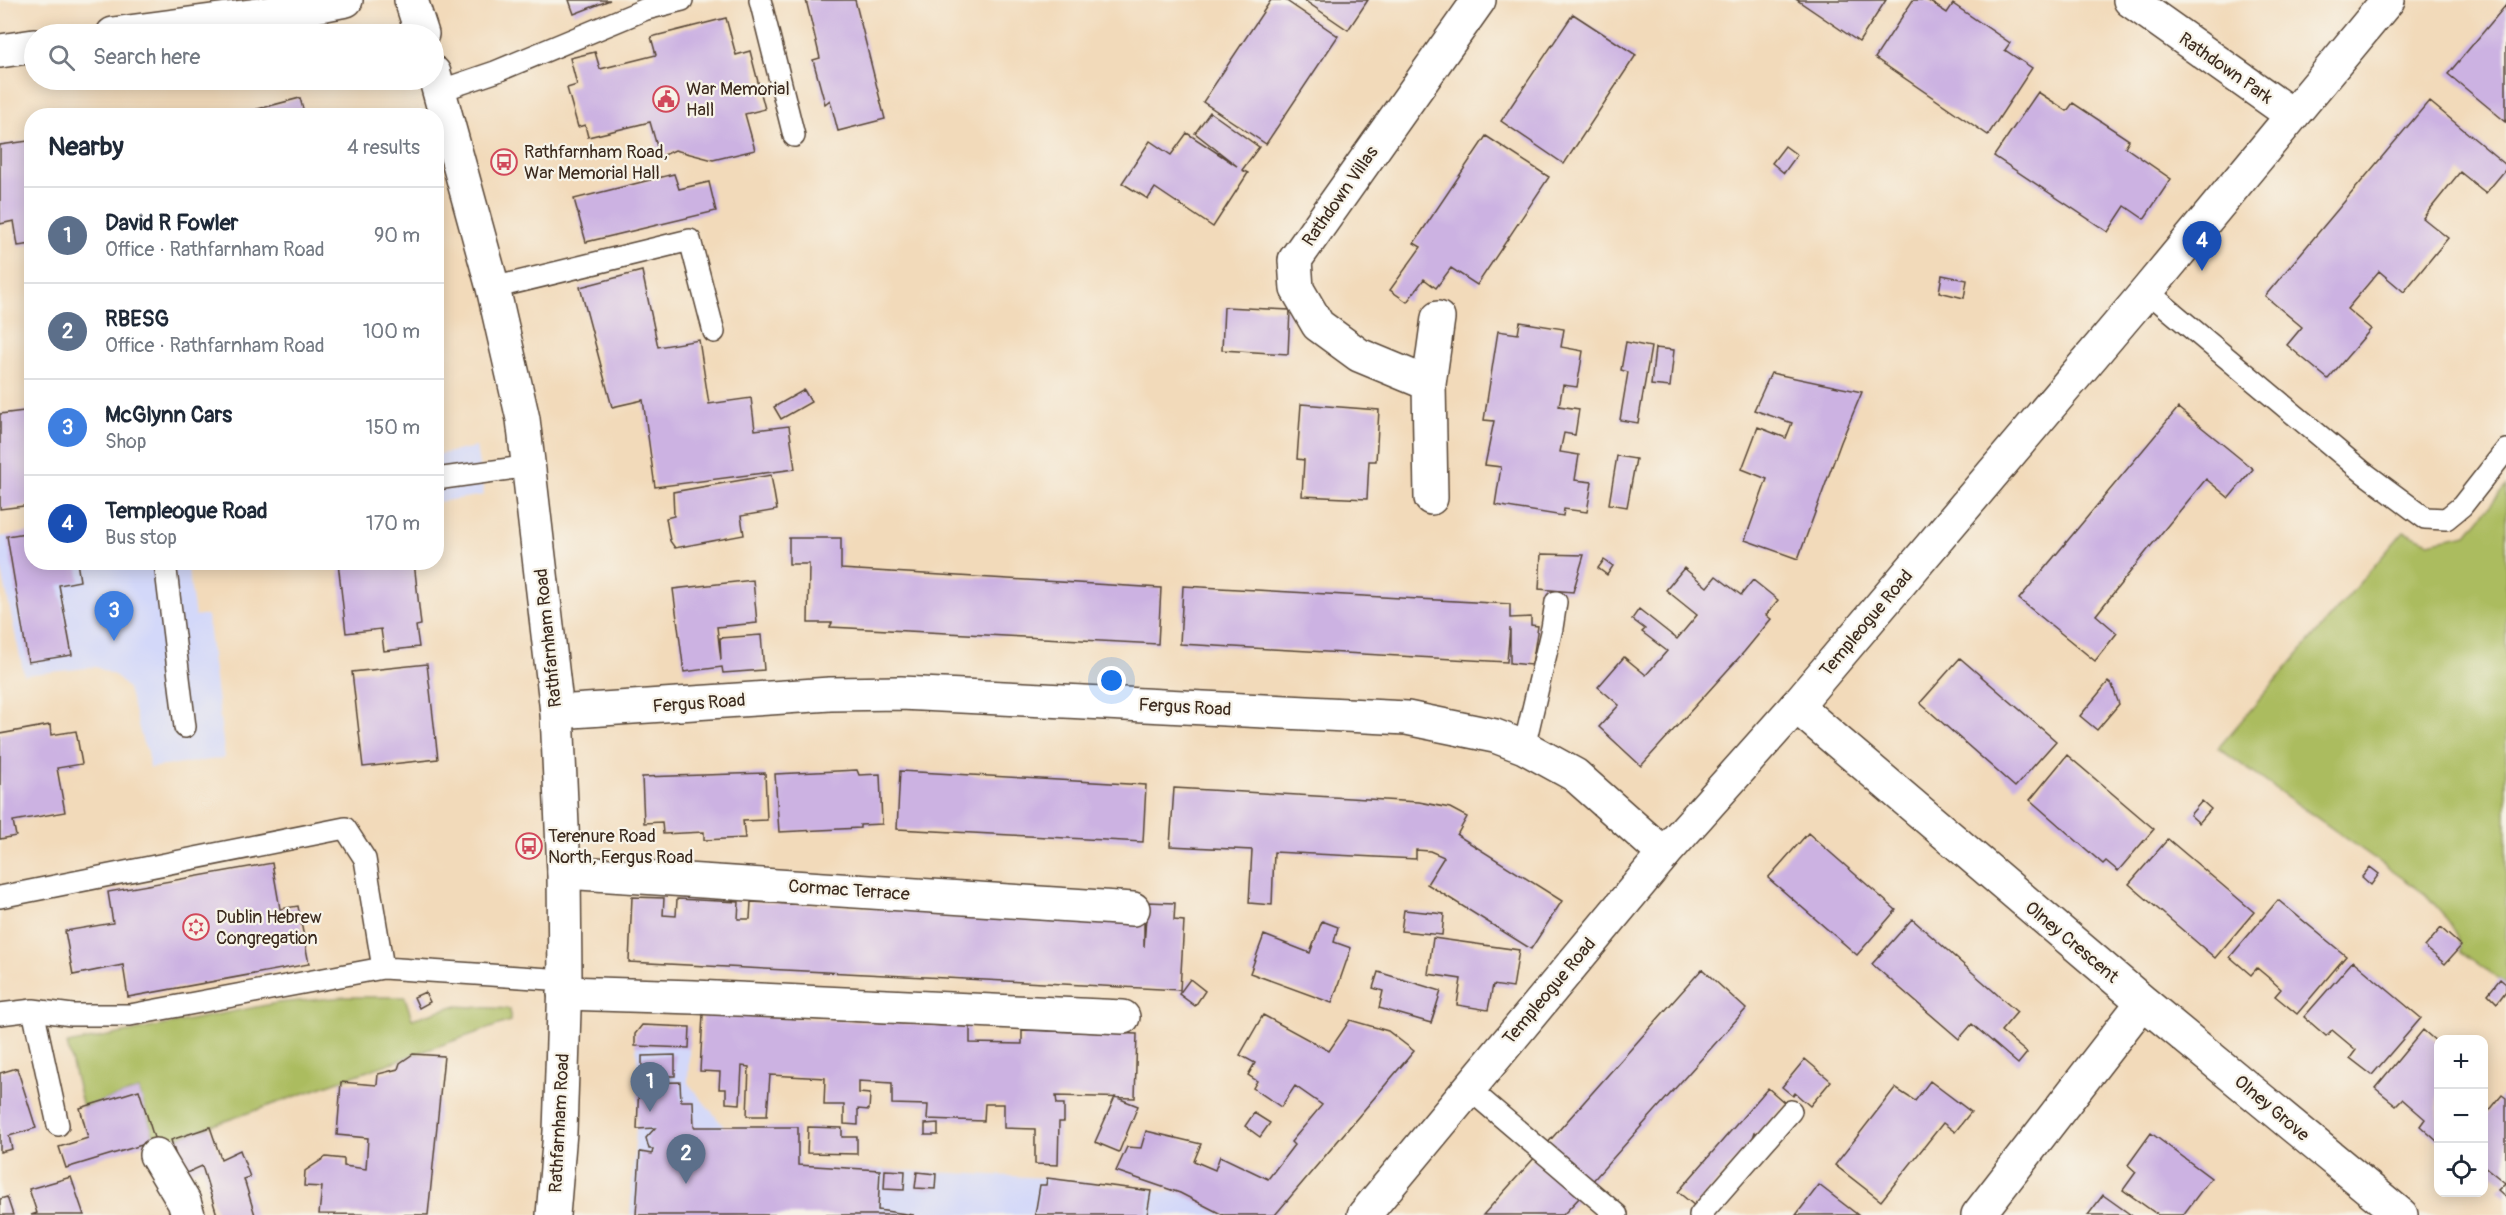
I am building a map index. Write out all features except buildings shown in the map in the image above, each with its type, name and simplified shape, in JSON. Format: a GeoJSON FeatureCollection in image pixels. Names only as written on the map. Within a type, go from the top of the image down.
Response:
{"type":"FeatureCollection","features":[{"type":"Feature","properties":{"kind":"street"},"geometry":{"type":"LineString","coordinates":[[186,24],[346,0]]}},
{"type":"Feature","properties":{"kind":"street"},"geometry":{"type":"LineString","coordinates":[[411,0],[419,24]]}},
{"type":"Feature","properties":{"kind":"street","name":"Rathdown Villas"},"geometry":{"type":"LineString","coordinates":[[1429,384],[1359,355],[1318,325],[1297,289],[1295,260],[1479,0]]}},
{"type":"Feature","properties":{"kind":"street","name":"Rathdown Park"},"geometry":{"type":"LineString","coordinates":[[2130,0],[2292,115]]}},
{"type":"Feature","properties":{"kind":"street","name":"Templeogue Road"},"geometry":{"type":"LineString","coordinates":[[1364,1215],[1665,854],[1796,706],[2147,291],[2388,0]]}},
{"type":"Feature","properties":{"kind":"street"},"geometry":{"type":"LineString","coordinates":[[0,51],[24,47]]}},
{"type":"Feature","properties":{"kind":"street","name":"Rathfarnham Road"},"geometry":{"type":"LineString","coordinates":[[438,90],[443,108]]}},
{"type":"Feature","properties":{"kind":"street","name":"Rathfarnham Road"},"geometry":{"type":"LineString","coordinates":[[444,111],[493,288],[523,419],[557,712],[564,872],[565,986],[560,1132],[553,1215]]}},
{"type":"Feature","properties":{"kind":"street"},"geometry":{"type":"LineString","coordinates":[[1431,498],[1429,384],[1438,318]]}},
{"type":"Feature","properties":{"kind":"street","name":"Fergus Road"},"geometry":{"type":"LineString","coordinates":[[557,712],[830,694],[901,693],[1407,718],[1495,736],[1524,747],[1575,775],[1665,854]]}},
{"type":"Feature","properties":{"kind":"street","name":"Olney Crescent"},"geometry":{"type":"LineString","coordinates":[[1796,706],[2143,1002]]}},
{"type":"Feature","properties":{"kind":"street","name":"Cormac Terrace"},"geometry":{"type":"LineString","coordinates":[[564,872],[1133,909]]}},
{"type":"Feature","properties":{"kind":"street"},"geometry":{"type":"LineString","coordinates":[[565,986],[706,997],[1123,1017]]}},
{"type":"Feature","properties":{"kind":"street"},"geometry":{"type":"LineString","coordinates":[[1978,1215],[2143,1002]]}},
{"type":"Feature","properties":{"kind":"street","name":"Olney Grove"},"geometry":{"type":"LineString","coordinates":[[2143,1002],[2401,1215]]}},
{"type":"Feature","properties":{"kind":"street"},"geometry":{"type":"LineString","coordinates":[[156,1155],[184,1202],[188,1215]]}},
{"type":"Feature","properties":{"kind":"lane"},"geometry":{"type":"LineString","coordinates":[[444,81],[495,72],[646,9],[682,0]]}},
{"type":"Feature","properties":{"kind":"lane"},"geometry":{"type":"LineString","coordinates":[[760,0],[794,136]]}},
{"type":"Feature","properties":{"kind":"lane"},"geometry":{"type":"LineString","coordinates":[[493,288],[690,240],[714,332]]}},
{"type":"Feature","properties":{"kind":"lane"},"geometry":{"type":"LineString","coordinates":[[2147,291],[2363,472],[2425,518],[2446,519],[2462,506],[2506,450]]}},
{"type":"Feature","properties":{"kind":"lane"},"geometry":{"type":"LineString","coordinates":[[444,478],[530,466]]}},
{"type":"Feature","properties":{"kind":"lane"},"geometry":{"type":"LineString","coordinates":[[166,570],[185,727]]}},
{"type":"Feature","properties":{"kind":"lane"},"geometry":{"type":"LineString","coordinates":[[1524,747],[1556,602]]}},
{"type":"Feature","properties":{"kind":"lane"},"geometry":{"type":"LineString","coordinates":[[0,897],[345,828],[365,859],[383,968]]}},
{"type":"Feature","properties":{"kind":"lane"},"geometry":{"type":"LineString","coordinates":[[0,1014],[33,1010],[72,1015],[130,1014],[383,968],[565,986]]}},
{"type":"Feature","properties":{"kind":"lane"},"geometry":{"type":"LineString","coordinates":[[33,1010],[58,1125]]}},
{"type":"Feature","properties":{"kind":"lane"},"geometry":{"type":"LineString","coordinates":[[1468,1088],[1617,1215]]}},
{"type":"Feature","properties":{"kind":"lane"},"geometry":{"type":"LineString","coordinates":[[1700,1215],[1791,1111]]}},
{"type":"Feature","properties":{"kind":"shaded area"},"geometry":{"type":"Polygon","coordinates":[[[476,447],[484,495],[444,501],[444,453],[476,447]]]}},
{"type":"Feature","properties":{"kind":"shaded area"},"geometry":{"type":"Polygon","coordinates":[[[24,533],[24,570],[188,570],[195,616],[207,616],[225,758],[149,768],[148,751],[143,743],[128,689],[116,676],[96,667],[24,675],[0,563],[0,537],[24,533]]]}},
{"type":"Feature","properties":{"kind":"shaded area"},"geometry":{"type":"Polygon","coordinates":[[[643,1025],[690,1027],[688,1083],[726,1129],[798,1127],[799,1165],[1047,1178],[1180,1193],[1223,1215],[630,1215],[639,1083],[635,1034],[643,1025]]]}},
{"type":"Feature","properties":{"kind":"green space"},"geometry":{"type":"Polygon","coordinates":[[[2506,486],[2506,984],[2460,951],[2460,944],[2453,928],[2425,894],[2218,748],[2404,531],[2428,542],[2467,534],[2506,486]]]}},
{"type":"Feature","properties":{"kind":"green space"},"geometry":{"type":"Polygon","coordinates":[[[345,997],[405,997],[412,1019],[454,1006],[510,1009],[510,1021],[171,1140],[155,1141],[139,1090],[83,1107],[67,1044],[277,1003],[345,997]]]}},
{"type":"Feature","properties":{"kind":"place","name":"War Memorial Hall"},"geometry":{"type":"Point","coordinates":[666,99]}},
{"type":"Feature","properties":{"kind":"place","name":"Rathfarnham Road, War Memorial Hall"},"geometry":{"type":"Point","coordinates":[504,162]}},
{"type":"Feature","properties":{"kind":"place","name":"Templeogue Road"},"geometry":{"type":"Point","coordinates":[2202,271]}},
{"type":"Feature","properties":{"kind":"place","name":"McGlynn Cars"},"geometry":{"type":"Point","coordinates":[114,641]}},
{"type":"Feature","properties":{"kind":"place","name":"Terenure Road North, Fergus Road"},"geometry":{"type":"Point","coordinates":[529,846]}},
{"type":"Feature","properties":{"kind":"place","name":"Dublin Hebrew Congregation"},"geometry":{"type":"Point","coordinates":[196,927]}},
{"type":"Feature","properties":{"kind":"place","name":"David R Fowler"},"geometry":{"type":"Point","coordinates":[650,1112]}},
{"type":"Feature","properties":{"kind":"place","name":"RBESG"},"geometry":{"type":"Point","coordinates":[686,1184]}}]}
